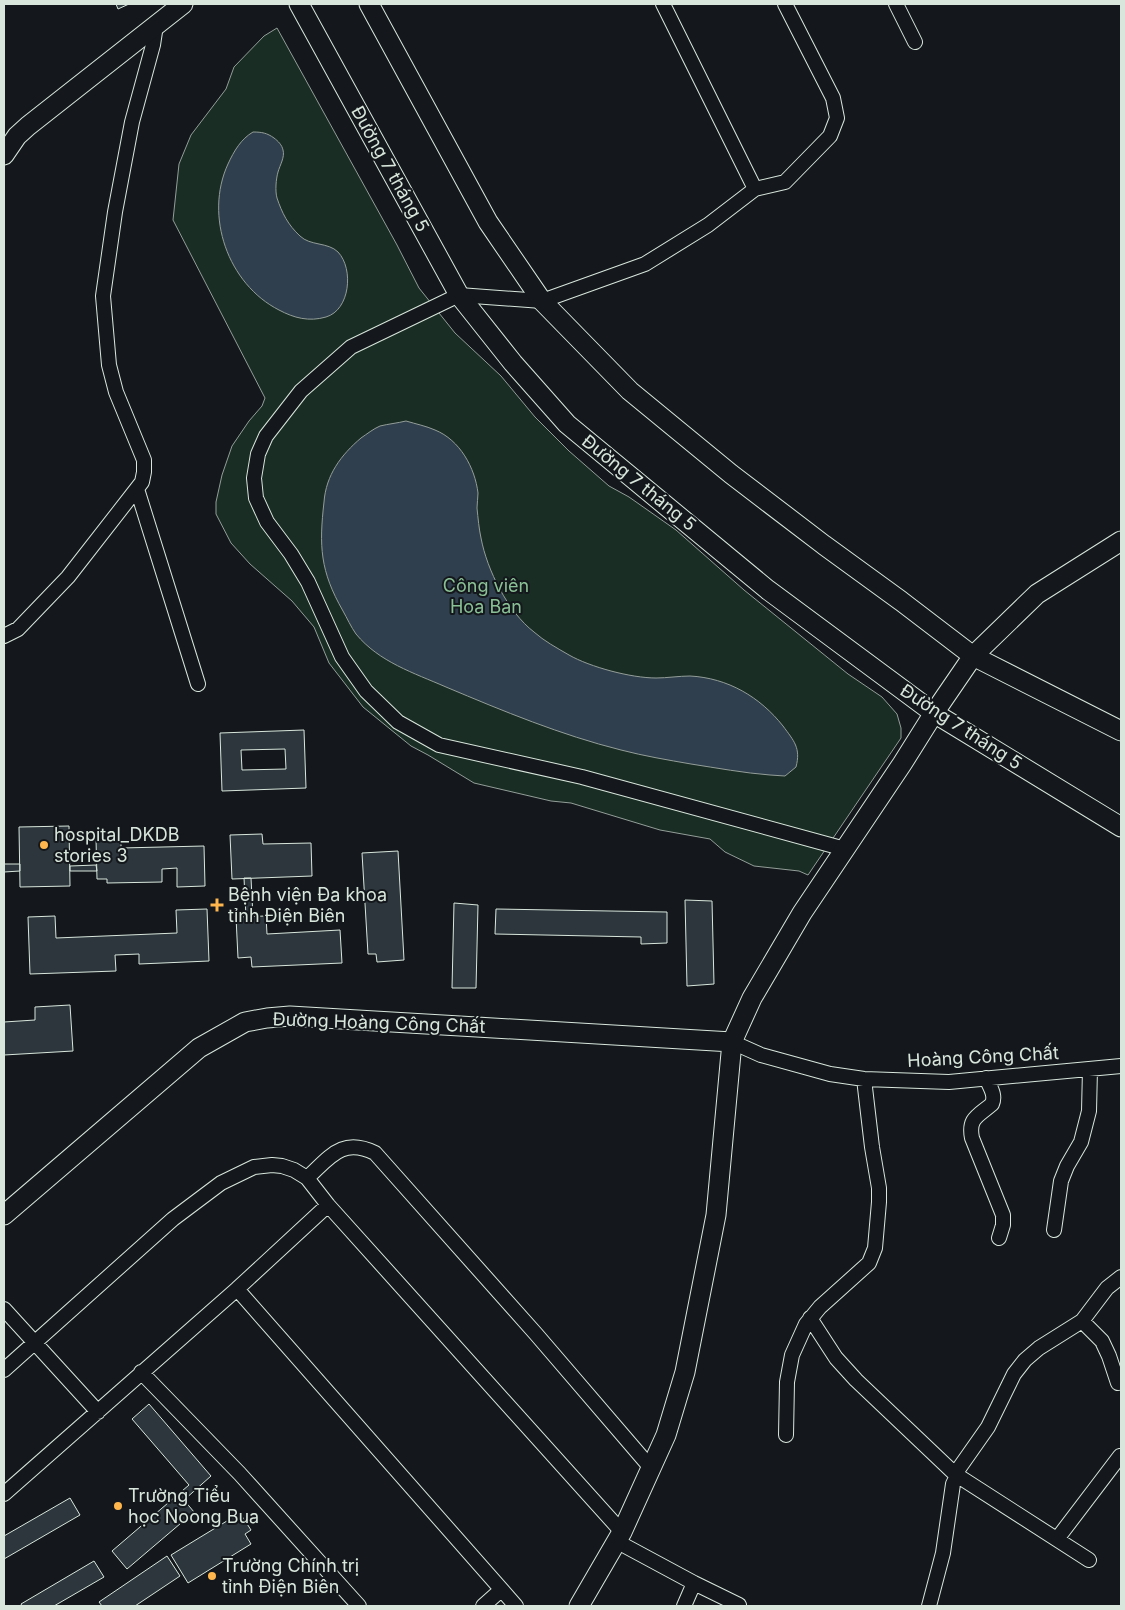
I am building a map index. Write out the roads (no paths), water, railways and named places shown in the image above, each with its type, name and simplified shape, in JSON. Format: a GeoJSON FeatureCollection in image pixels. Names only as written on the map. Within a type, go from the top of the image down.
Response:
{"type":"FeatureCollection","features":[{"type":"Feature","properties":{"kind":"street"},"geometry":{"type":"LineString","coordinates":[[4,155],[17,136],[28,126],[183,4]]}},
{"type":"Feature","properties":{"kind":"street","name":"Đường 7 tháng 5"},"geometry":{"type":"LineString","coordinates":[[299,4],[459,295],[513,363],[567,424],[768,590],[934,712],[1121,827]]}},
{"type":"Feature","properties":{"kind":"street"},"geometry":{"type":"LineString","coordinates":[[369,4],[488,222],[542,301],[630,391],[731,474],[824,546],[901,600],[973,656],[1121,731]]}},
{"type":"Feature","properties":{"kind":"street"},"geometry":{"type":"LineString","coordinates":[[663,4],[755,189]]}},
{"type":"Feature","properties":{"kind":"street"},"geometry":{"type":"LineString","coordinates":[[786,4],[832,98],[837,118],[830,136],[785,182],[755,189],[708,225],[645,264],[542,301],[459,295],[351,347],[301,392],[266,436],[258,454],[254,478],[256,498],[267,522],[308,582],[342,658],[366,691],[398,722],[439,745],[582,777],[845,849]]}},
{"type":"Feature","properties":{"kind":"street"},"geometry":{"type":"LineString","coordinates":[[896,4],[915,42]]}},
{"type":"Feature","properties":{"kind":"street"},"geometry":{"type":"LineString","coordinates":[[4,636],[18,629],[68,577],[142,482],[144,460],[116,392],[109,365],[103,296],[115,212],[132,122],[153,45],[156,25]]}},
{"type":"Feature","properties":{"kind":"street"},"geometry":{"type":"LineString","coordinates":[[137,489],[198,684]]}},
{"type":"Feature","properties":{"kind":"street"},"geometry":{"type":"LineString","coordinates":[[580,1606],[619,1537],[666,1435],[685,1372],[716,1214],[732,1042],[752,998],[802,913],[973,656],[1038,594],[1121,541]]}},
{"type":"Feature","properties":{"kind":"street","name":"Đường Hoàng Công Chất"},"geometry":{"type":"LineString","coordinates":[[4,1215],[199,1048],[246,1022],[290,1016],[732,1042]]}},
{"type":"Feature","properties":{"kind":"street","name":"Hoàng Công Chất"},"geometry":{"type":"LineString","coordinates":[[732,1042],[761,1055],[830,1074],[864,1079],[949,1082],[1121,1066]]}},
{"type":"Feature","properties":{"kind":"street"},"geometry":{"type":"LineString","coordinates":[[1054,1230],[1061,1181],[1067,1166],[1081,1142],[1089,1111],[1090,1069]]}},
{"type":"Feature","properties":{"kind":"street"},"geometry":{"type":"LineString","coordinates":[[986,1078],[994,1101],[973,1119],[970,1130],[1003,1215],[1003,1225],[999,1238]]}},
{"type":"Feature","properties":{"kind":"street"},"geometry":{"type":"LineString","coordinates":[[786,1435],[786,1382],[792,1355],[810,1318],[869,1263],[875,1248],[880,1202],[864,1079]]}},
{"type":"Feature","properties":{"kind":"street"},"geometry":{"type":"LineString","coordinates":[[307,1178],[334,1154],[347,1146],[362,1147],[375,1153],[536,1334],[651,1468]]}},
{"type":"Feature","properties":{"kind":"street"},"geometry":{"type":"LineString","coordinates":[[4,1370],[173,1220],[221,1183],[254,1167],[272,1165],[294,1170],[307,1178],[328,1205],[619,1537],[694,1584],[739,1605]]}},
{"type":"Feature","properties":{"kind":"street"},"geometry":{"type":"LineString","coordinates":[[4,1494],[237,1289],[328,1205]]}},
{"type":"Feature","properties":{"kind":"street"},"geometry":{"type":"LineString","coordinates":[[930,1606],[943,1553],[956,1475],[988,1427],[1014,1374],[1025,1360],[1039,1348],[1082,1321],[1107,1288],[1121,1278]]}},
{"type":"Feature","properties":{"kind":"street"},"geometry":{"type":"LineString","coordinates":[[237,1289],[516,1606]]}},
{"type":"Feature","properties":{"kind":"street"},"geometry":{"type":"LineString","coordinates":[[4,1309],[98,1412]]}},
{"type":"Feature","properties":{"kind":"street"},"geometry":{"type":"LineString","coordinates":[[810,1318],[836,1358],[856,1380],[956,1475],[1057,1538],[1088,1560]]}},
{"type":"Feature","properties":{"kind":"street"},"geometry":{"type":"LineString","coordinates":[[1082,1321],[1102,1341],[1118,1383]]}},
{"type":"Feature","properties":{"kind":"street"},"geometry":{"type":"LineString","coordinates":[[142,1372],[240,1474],[359,1606]]}},
{"type":"Feature","properties":{"kind":"street"},"geometry":{"type":"LineString","coordinates":[[1057,1538],[1120,1456]]}},
{"type":"Feature","properties":{"kind":"street"},"geometry":{"type":"LineString","coordinates":[[684,1606],[694,1584]]}},
{"type":"Feature","properties":{"kind":"street"},"geometry":{"type":"LineString","coordinates":[[483,1606],[502,1590]]}},
{"type":"Feature","properties":{"kind":"water"},"geometry":{"type":"Polygon","coordinates":[[[253,132],[269,135],[281,145],[283,155],[277,175],[276,192],[281,209],[289,223],[304,239],[334,249],[343,259],[348,278],[345,298],[334,313],[326,317],[308,319],[296,317],[279,310],[261,298],[246,284],[234,266],[225,247],[220,226],[221,184],[235,150],[253,132]]]}},
{"type":"Feature","properties":{"kind":"water"},"geometry":{"type":"Polygon","coordinates":[[[406,421],[428,427],[444,435],[465,456],[474,474],[478,493],[477,508],[480,531],[488,563],[507,602],[534,632],[569,655],[588,664],[611,671],[646,678],[690,676],[704,678],[730,685],[742,691],[764,706],[783,726],[796,745],[798,755],[796,767],[785,776],[750,773],[656,758],[599,744],[532,722],[422,677],[398,666],[365,644],[356,634],[335,597],[326,571],[322,545],[322,518],[325,492],[336,466],[347,451],[361,438],[380,426],[406,421]]]}},
{"type":"Feature","properties":{"kind":"place","name":"hospital_DKDB stories 3"},"geometry":{"type":"Point","coordinates":[44,845]}},
{"type":"Feature","properties":{"kind":"place","name":"Bệnh viện Đa khoa tỉnh Điện Biên"},"geometry":{"type":"Point","coordinates":[217,905]}},
{"type":"Feature","properties":{"kind":"place","name":"Trường Tiểu học Noong Bua"},"geometry":{"type":"Point","coordinates":[118,1506]}},
{"type":"Feature","properties":{"kind":"place","name":"Trường Chính trị tỉnh Điện Biên"},"geometry":{"type":"Point","coordinates":[212,1576]}},
{"type":"Feature","properties":{"kind":"park label","name":"Công viên Hoa Ban"},"geometry":{"type":"Point","coordinates":[486,596]}}]}
